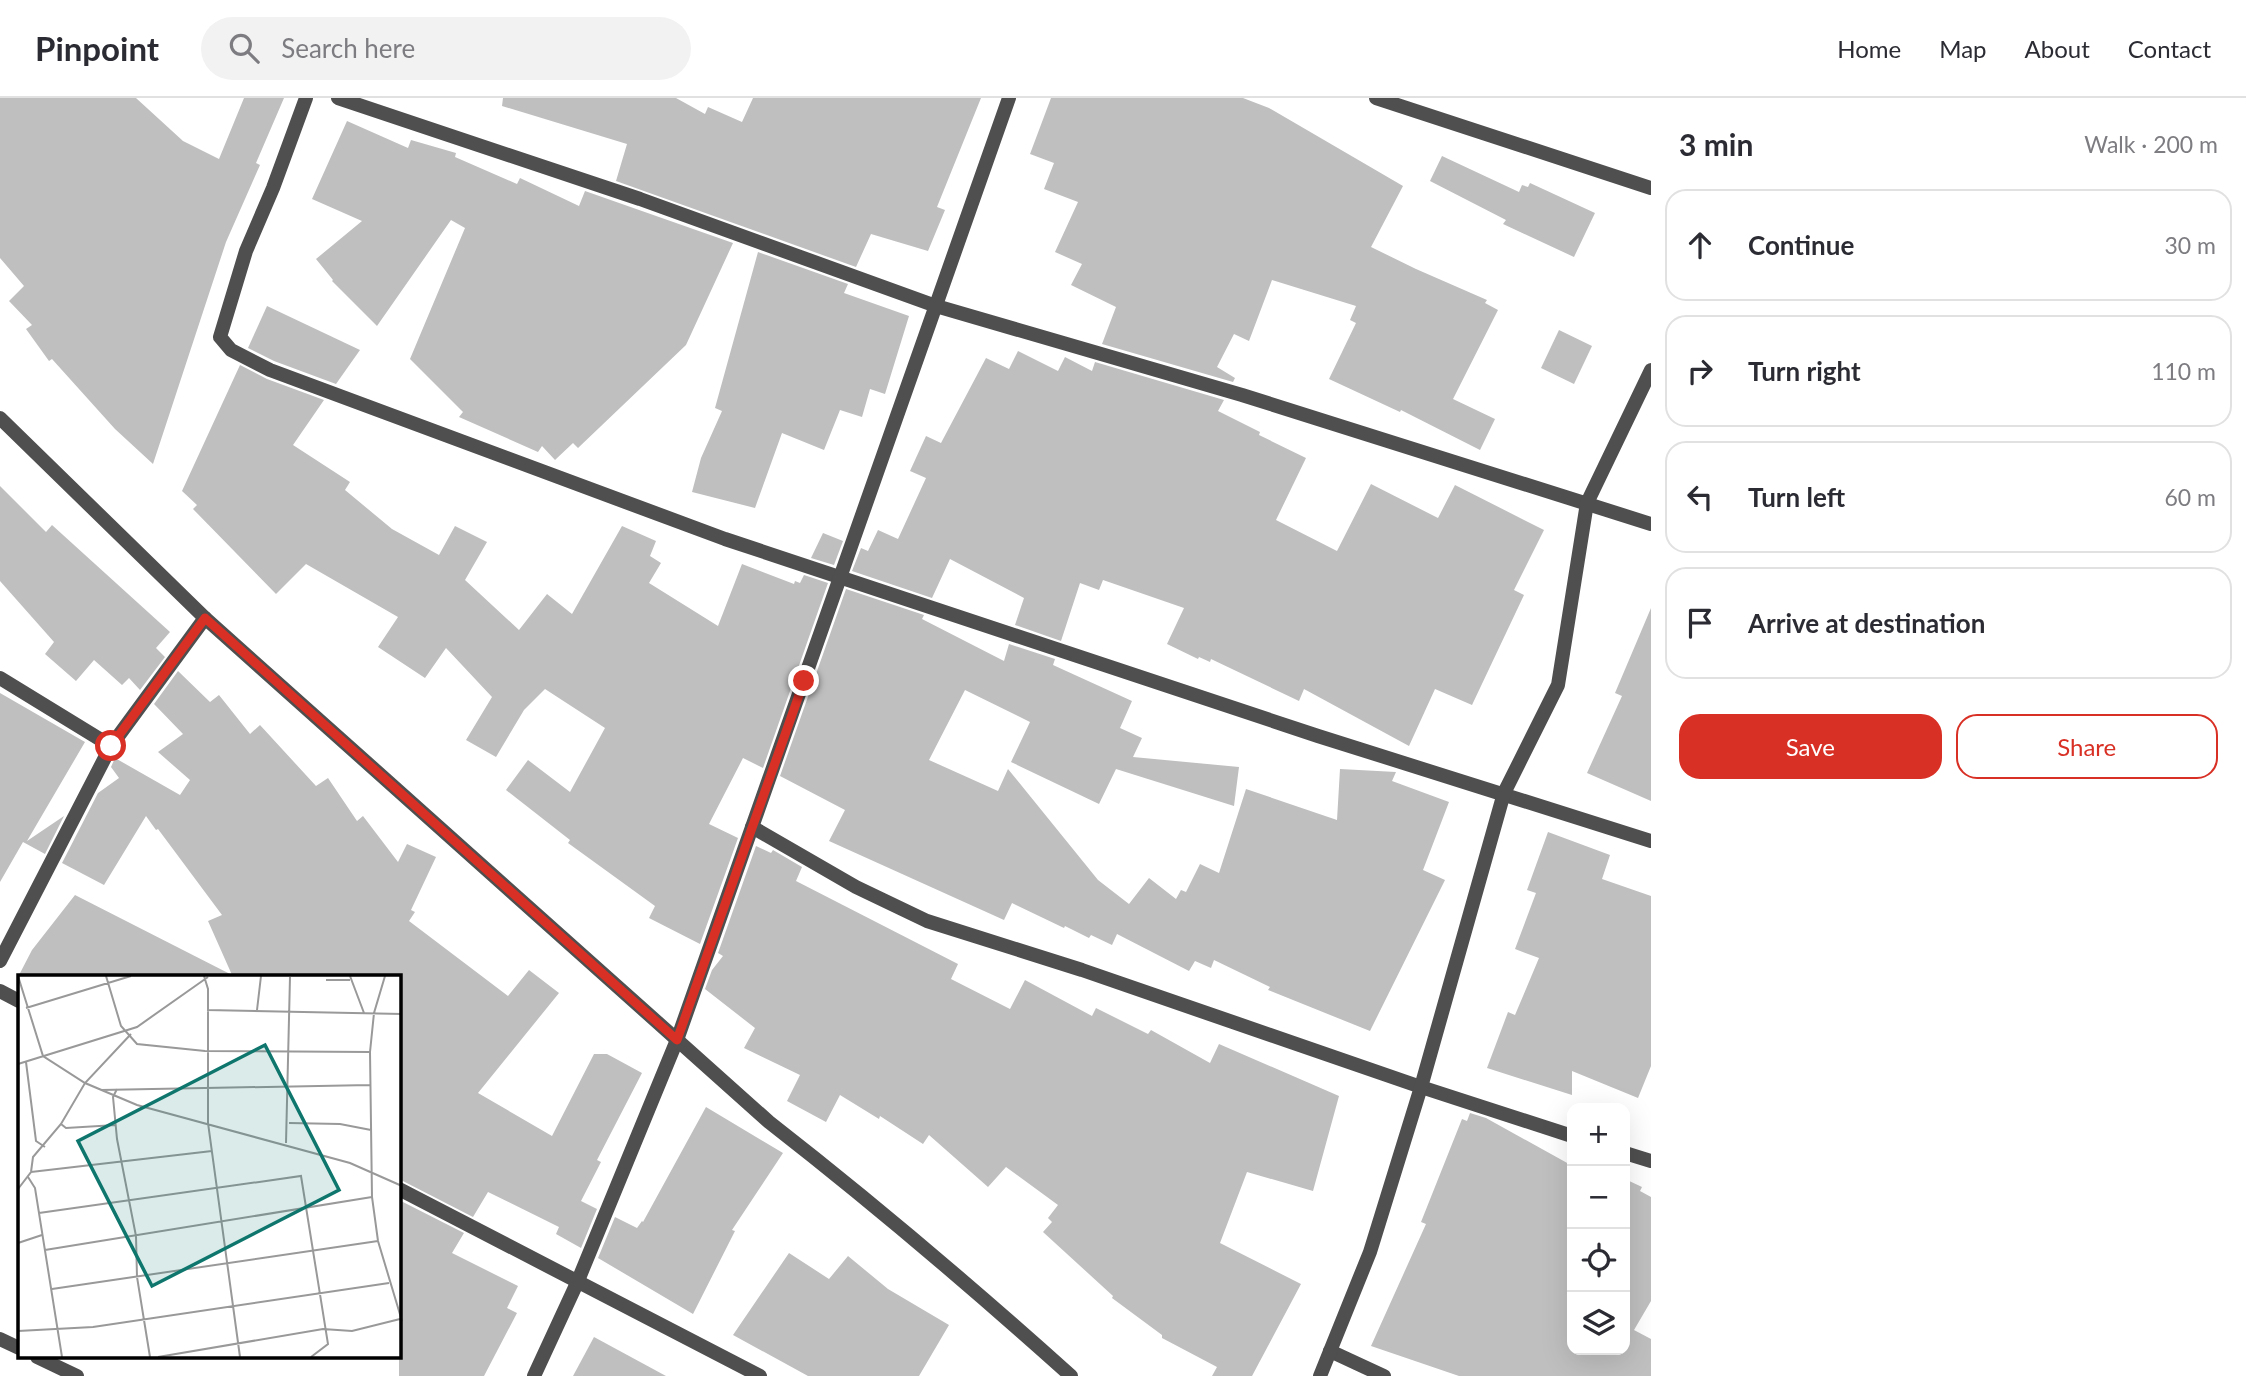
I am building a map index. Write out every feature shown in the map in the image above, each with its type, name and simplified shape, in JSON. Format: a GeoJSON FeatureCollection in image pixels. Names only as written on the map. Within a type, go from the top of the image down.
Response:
{"type":"FeatureCollection","features":[{"type":"Feature","properties":{"kind":"street"},"geometry":{"type":"LineString","coordinates":[[306,98],[246,251],[220,337],[231,350],[270,370],[725,540],[841,576],[1305,732],[1651,841]]}},
{"type":"Feature","properties":{"kind":"street"},"geometry":{"type":"LineString","coordinates":[[338,98],[640,199],[936,306],[1242,395],[1651,524]]}},
{"type":"Feature","properties":{"kind":"street"},"geometry":{"type":"LineString","coordinates":[[534,1376],[577,1283],[677,1040],[1009,98]]}},
{"type":"Feature","properties":{"kind":"street"},"geometry":{"type":"LineString","coordinates":[[1376,98],[1651,188]]}},
{"type":"Feature","properties":{"kind":"street"},"geometry":{"type":"LineString","coordinates":[[1320,1376],[1370,1252],[1422,1087],[1504,793],[1558,685],[1587,503],[1651,370]]}},
{"type":"Feature","properties":{"kind":"street"},"geometry":{"type":"LineString","coordinates":[[0,418],[205,618],[768,1122],[885,1215],[1071,1376]]}},
{"type":"Feature","properties":{"kind":"street"},"geometry":{"type":"LineString","coordinates":[[0,961],[111,746],[205,618]]}},
{"type":"Feature","properties":{"kind":"street"},"geometry":{"type":"LineString","coordinates":[[0,678],[111,746]]}},
{"type":"Feature","properties":{"kind":"street"},"geometry":{"type":"LineString","coordinates":[[752,827],[856,887],[927,921],[1082,970],[1567,1134]]}},
{"type":"Feature","properties":{"kind":"street"},"geometry":{"type":"LineString","coordinates":[[0,991],[18,1000]]}},
{"type":"Feature","properties":{"kind":"street"},"geometry":{"type":"LineString","coordinates":[[1630,1155],[1651,1161]]}},
{"type":"Feature","properties":{"kind":"street"},"geometry":{"type":"LineString","coordinates":[[401,1190],[760,1376]]}},
{"type":"Feature","properties":{"kind":"street"},"geometry":{"type":"LineString","coordinates":[[0,1339],[18,1348]]}},
{"type":"Feature","properties":{"kind":"street"},"geometry":{"type":"LineString","coordinates":[[1330,1351],[1384,1376]]}},
{"type":"Feature","properties":{"kind":"street"},"geometry":{"type":"LineString","coordinates":[[39,1358],[77,1376]]}},
{"type":"Feature","properties":{"kind":"building"},"geometry":{"type":"Polygon","coordinates":[[[0,98],[136,98],[183,141],[219,159],[244,98],[284,98],[256,163],[260,165],[226,242],[153,464],[115,429],[52,359],[49,361],[26,329],[32,325],[9,301],[24,286],[0,258],[0,98]]]}},
{"type":"Feature","properties":{"kind":"building"},"geometry":{"type":"Polygon","coordinates":[[[503,98],[676,98],[705,114],[708,107],[742,122],[753,98],[981,98],[937,207],[945,210],[928,251],[871,234],[856,267],[616,181],[627,144],[502,106],[503,98]]]}},
{"type":"Feature","properties":{"kind":"building"},"geometry":{"type":"Polygon","coordinates":[[[1051,98],[1243,98],[1269,108],[1403,186],[1371,247],[1487,300],[1485,303],[1498,310],[1453,399],[1495,419],[1480,450],[1401,410],[1400,412],[1329,379],[1356,323],[1350,320],[1356,306],[1272,280],[1249,341],[1234,334],[1217,367],[1235,378],[1233,382],[1102,344],[1116,307],[1071,285],[1082,264],[1055,252],[1078,202],[1044,189],[1054,163],[1030,154],[1051,98]]]}},
{"type":"Feature","properties":{"kind":"building"},"geometry":{"type":"Polygon","coordinates":[[[347,121],[408,148],[411,140],[456,153],[455,157],[517,184],[520,178],[579,206],[585,191],[733,243],[686,345],[578,448],[573,443],[555,460],[542,446],[538,452],[459,417],[463,412],[410,359],[465,228],[451,220],[377,326],[332,281],[316,259],[362,221],[312,199],[347,121]]]}},
{"type":"Feature","properties":{"kind":"building"},"geometry":{"type":"Polygon","coordinates":[[[1442,156],[1519,192],[1522,185],[1528,187],[1530,183],[1595,213],[1574,257],[1503,224],[1506,220],[1430,181],[1442,156]]]}},
{"type":"Feature","properties":{"kind":"building"},"geometry":{"type":"Polygon","coordinates":[[[758,252],[848,284],[844,293],[909,316],[885,394],[870,389],[862,417],[840,410],[824,450],[782,433],[755,508],[692,492],[701,458],[722,411],[715,408],[758,252]]]}},
{"type":"Feature","properties":{"kind":"building"},"geometry":{"type":"Polygon","coordinates":[[[267,306],[360,350],[336,384],[274,361],[248,348],[267,306]]]}},
{"type":"Feature","properties":{"kind":"building"},"geometry":{"type":"Polygon","coordinates":[[[1559,330],[1592,346],[1574,384],[1541,368],[1559,330]]]}},
{"type":"Feature","properties":{"kind":"building"},"geometry":{"type":"Polygon","coordinates":[[[1018,351],[1058,371],[1065,357],[1092,371],[1095,362],[1224,400],[1218,411],[1306,458],[1276,520],[1337,551],[1371,484],[1438,518],[1455,485],[1544,530],[1514,590],[1524,595],[1472,705],[1435,689],[1409,746],[1304,689],[1299,701],[1211,659],[1210,662],[1199,657],[1198,659],[1167,644],[1184,608],[1103,580],[1099,590],[1080,583],[1061,641],[1015,625],[1024,598],[950,559],[932,598],[852,571],[861,548],[868,551],[878,530],[898,539],[926,478],[910,471],[926,436],[941,443],[986,358],[1009,369],[1018,351]]]}},
{"type":"Feature","properties":{"kind":"building"},"geometry":{"type":"Polygon","coordinates":[[[240,365],[267,379],[324,400],[293,445],[350,482],[345,490],[392,529],[439,555],[455,526],[487,542],[465,580],[519,630],[547,594],[572,614],[622,526],[656,541],[650,556],[661,563],[649,583],[718,626],[742,564],[794,584],[795,581],[800,583],[804,575],[828,583],[763,768],[743,758],[709,824],[738,838],[700,944],[649,918],[655,906],[568,843],[570,840],[506,790],[528,760],[570,792],[605,728],[545,689],[524,710],[496,757],[466,740],[492,697],[446,648],[425,678],[378,647],[398,617],[306,564],[276,594],[193,509],[197,505],[182,491],[240,365]]]}},
{"type":"Feature","properties":{"kind":"building"},"geometry":{"type":"Polygon","coordinates":[[[0,486],[46,532],[52,525],[170,632],[156,648],[165,657],[140,690],[129,678],[122,685],[94,660],[76,681],[45,654],[54,642],[0,581],[0,486]]]}},
{"type":"Feature","properties":{"kind":"building"},"geometry":{"type":"Polygon","coordinates":[[[823,533],[843,541],[834,565],[811,558],[823,533]]]}},
{"type":"Feature","properties":{"kind":"building"},"geometry":{"type":"Polygon","coordinates":[[[846,589],[924,615],[922,619],[1004,661],[1009,644],[1055,659],[1053,665],[1132,701],[1120,728],[1142,738],[1133,757],[1239,767],[1234,806],[1116,769],[1099,804],[1011,762],[1030,722],[965,690],[929,760],[998,791],[1008,769],[1098,880],[1129,904],[1149,878],[1176,899],[1181,890],[1186,892],[1200,864],[1219,873],[1246,789],[1337,820],[1340,769],[1396,772],[1392,781],[1449,802],[1423,870],[1445,880],[1370,1031],[1268,990],[1270,987],[1214,960],[1211,968],[1195,961],[1189,971],[1117,934],[1112,945],[1091,935],[1089,938],[1065,926],[1064,928],[1012,903],[1004,920],[829,841],[845,810],[780,776],[846,589]]]}},
{"type":"Feature","properties":{"kind":"building"},"geometry":{"type":"Polygon","coordinates":[[[1651,608],[1651,801],[1587,773],[1622,696],[1615,693],[1651,608]]]}},
{"type":"Feature","properties":{"kind":"building"},"geometry":{"type":"Polygon","coordinates":[[[178,671],[210,702],[219,695],[250,734],[260,725],[316,786],[328,778],[357,821],[363,816],[398,862],[407,844],[436,857],[411,910],[415,912],[409,921],[508,996],[529,970],[559,993],[478,1093],[552,1136],[594,1054],[607,1054],[642,1073],[597,1160],[601,1162],[581,1201],[597,1209],[581,1248],[556,1234],[559,1227],[488,1192],[473,1217],[401,1180],[401,975],[232,975],[208,921],[222,915],[146,816],[104,885],[62,863],[98,793],[119,778],[111,767],[115,758],[180,795],[190,780],[158,752],[183,734],[154,704],[178,671]]]}},
{"type":"Feature","properties":{"kind":"building"},"geometry":{"type":"Polygon","coordinates":[[[0,693],[85,742],[27,841],[64,816],[45,854],[23,842],[0,882],[0,693]]]}},
{"type":"Feature","properties":{"kind":"building"},"geometry":{"type":"Polygon","coordinates":[[[1548,832],[1610,855],[1602,879],[1651,896],[1651,1066],[1638,1098],[1572,1071],[1572,1095],[1487,1068],[1508,1012],[1515,1015],[1539,958],[1515,949],[1536,893],[1527,890],[1548,832]]]}},
{"type":"Feature","properties":{"kind":"building"},"geometry":{"type":"Polygon","coordinates":[[[756,846],[771,853],[773,850],[802,867],[796,881],[958,964],[951,979],[1010,1009],[1025,980],[1092,1016],[1096,1008],[1148,1034],[1151,1030],[1210,1063],[1219,1044],[1339,1096],[1313,1191],[1247,1172],[1220,1243],[1301,1284],[1252,1376],[1212,1376],[1217,1367],[1162,1338],[1162,1335],[1112,1298],[1113,1296],[1043,1232],[1052,1222],[1048,1218],[1058,1205],[1006,1167],[988,1187],[929,1135],[923,1144],[880,1116],[879,1119],[840,1095],[826,1122],[787,1101],[800,1075],[744,1048],[755,1028],[705,989],[712,970],[723,956],[718,953],[756,846]]]}},
{"type":"Feature","properties":{"kind":"building"},"geometry":{"type":"Polygon","coordinates":[[[75,895],[232,975],[19,975],[32,950],[75,895]]]}},
{"type":"Feature","properties":{"kind":"building"},"geometry":{"type":"Polygon","coordinates":[[[706,1107],[783,1153],[732,1230],[735,1231],[693,1314],[598,1258],[615,1217],[637,1228],[643,1222],[706,1107]]]}},
{"type":"Feature","properties":{"kind":"building"},"geometry":{"type":"Polygon","coordinates":[[[1470,1113],[1486,1118],[1567,1163],[1567,1355],[1630,1355],[1630,1181],[1642,1187],[1640,1191],[1651,1197],[1651,1301],[1634,1330],[1651,1339],[1651,1376],[1459,1376],[1371,1346],[1426,1224],[1421,1222],[1462,1119],[1467,1121],[1470,1113]]]}},
{"type":"Feature","properties":{"kind":"building"},"geometry":{"type":"Polygon","coordinates":[[[401,1201],[464,1233],[452,1253],[518,1286],[507,1308],[517,1313],[484,1376],[399,1376],[401,1201]]]}},
{"type":"Feature","properties":{"kind":"building"},"geometry":{"type":"Polygon","coordinates":[[[789,1253],[829,1279],[848,1256],[888,1289],[949,1325],[919,1376],[808,1376],[733,1335],[789,1253]]]}},
{"type":"Feature","properties":{"kind":"building"},"geometry":{"type":"Polygon","coordinates":[[[594,1337],[666,1376],[573,1376],[594,1337]]]}},
{"type":"Feature","properties":{"kind":"route"},"geometry":{"type":"LineString","coordinates":[[111,746],[205,618],[677,1040],[804,681]]}}]}
